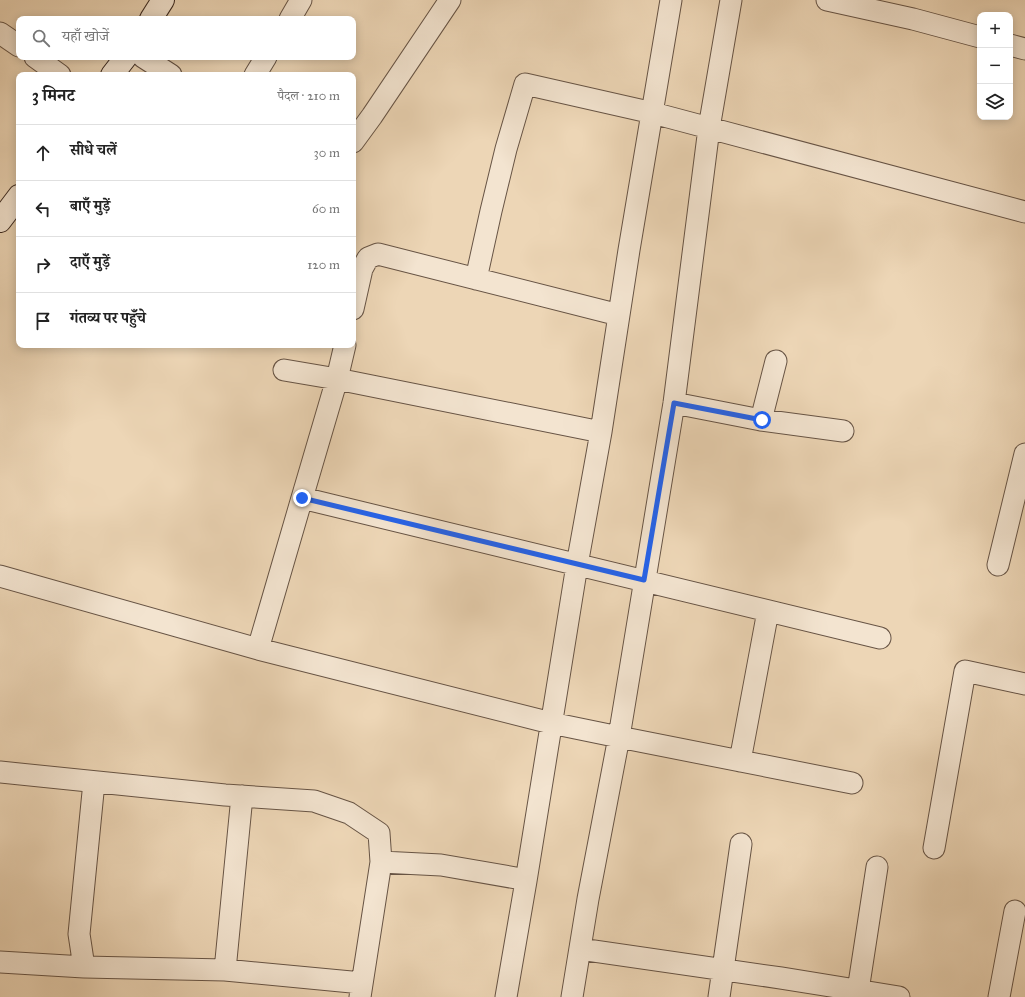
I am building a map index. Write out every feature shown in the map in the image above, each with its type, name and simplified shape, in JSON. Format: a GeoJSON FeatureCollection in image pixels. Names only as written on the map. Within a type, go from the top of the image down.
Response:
{"type":"FeatureCollection","features":[{"type":"Feature","properties":{"kind":"street"},"geometry":{"type":"LineString","coordinates":[[152,16],[162,0]]}},
{"type":"Feature","properties":{"kind":"street"},"geometry":{"type":"LineString","coordinates":[[292,16],[301,0]]}},
{"type":"Feature","properties":{"kind":"street"},"geometry":{"type":"LineString","coordinates":[[356,138],[450,0]]}},
{"type":"Feature","properties":{"kind":"street"},"geometry":{"type":"LineString","coordinates":[[506,997],[577,564],[601,432],[671,0]]}},
{"type":"Feature","properties":{"kind":"street"},"geometry":{"type":"LineString","coordinates":[[572,997],[596,855],[619,737],[674,403],[709,128],[731,0]]}},
{"type":"Feature","properties":{"kind":"street"},"geometry":{"type":"LineString","coordinates":[[827,0],[913,19],[977,36]]}},
{"type":"Feature","properties":{"kind":"street"},"geometry":{"type":"LineString","coordinates":[[0,32],[16,44]]}},
{"type":"Feature","properties":{"kind":"street"},"geometry":{"type":"LineString","coordinates":[[1013,46],[1025,49]]}},
{"type":"Feature","properties":{"kind":"street"},"geometry":{"type":"LineString","coordinates":[[39,60],[56,72]]}},
{"type":"Feature","properties":{"kind":"street"},"geometry":{"type":"LineString","coordinates":[[114,72],[124,60]]}},
{"type":"Feature","properties":{"kind":"street"},"geometry":{"type":"LineString","coordinates":[[148,60],[166,72]]}},
{"type":"Feature","properties":{"kind":"street"},"geometry":{"type":"LineString","coordinates":[[257,72],[264,60]]}},
{"type":"Feature","properties":{"kind":"street"},"geometry":{"type":"LineString","coordinates":[[476,279],[506,149],[524,84],[653,113],[1025,212]]}},
{"type":"Feature","properties":{"kind":"street"},"geometry":{"type":"LineString","coordinates":[[0,221],[16,200]]}},
{"type":"Feature","properties":{"kind":"street"},"geometry":{"type":"LineString","coordinates":[[356,296],[362,269],[368,258],[378,254],[619,315]]}},
{"type":"Feature","properties":{"kind":"street"},"geometry":{"type":"LineString","coordinates":[[258,649],[337,379],[344,348]]}},
{"type":"Feature","properties":{"kind":"street"},"geometry":{"type":"LineString","coordinates":[[762,420],[776,361]]}},
{"type":"Feature","properties":{"kind":"street"},"geometry":{"type":"LineString","coordinates":[[284,370],[337,379],[601,432]]}},
{"type":"Feature","properties":{"kind":"street"},"geometry":{"type":"LineString","coordinates":[[674,403],[762,420],[843,432]]}},
{"type":"Feature","properties":{"kind":"street"},"geometry":{"type":"LineString","coordinates":[[998,565],[1025,454]]}},
{"type":"Feature","properties":{"kind":"street"},"geometry":{"type":"LineString","coordinates":[[302,498],[880,638]]}},
{"type":"Feature","properties":{"kind":"street"},"geometry":{"type":"LineString","coordinates":[[0,576],[258,649],[551,723],[852,783]]}},
{"type":"Feature","properties":{"kind":"street"},"geometry":{"type":"LineString","coordinates":[[740,761],[768,611]]}},
{"type":"Feature","properties":{"kind":"street"},"geometry":{"type":"LineString","coordinates":[[934,848],[965,671],[1025,684]]}},
{"type":"Feature","properties":{"kind":"street"},"geometry":{"type":"LineString","coordinates":[[0,772],[242,796],[314,800],[349,813],[379,833],[381,862],[361,990],[225,970],[84,967],[0,962]]}},
{"type":"Feature","properties":{"kind":"street"},"geometry":{"type":"LineString","coordinates":[[84,967],[79,934],[94,782]]}},
{"type":"Feature","properties":{"kind":"street"},"geometry":{"type":"LineString","coordinates":[[225,970],[242,796]]}},
{"type":"Feature","properties":{"kind":"street"},"geometry":{"type":"LineString","coordinates":[[719,997],[741,844]]}},
{"type":"Feature","properties":{"kind":"street"},"geometry":{"type":"LineString","coordinates":[[381,862],[441,865],[526,881]]}},
{"type":"Feature","properties":{"kind":"street"},"geometry":{"type":"LineString","coordinates":[[858,994],[877,867]]}},
{"type":"Feature","properties":{"kind":"street"},"geometry":{"type":"LineString","coordinates":[[999,997],[1015,911]]}},
{"type":"Feature","properties":{"kind":"street"},"geometry":{"type":"LineString","coordinates":[[580,949],[722,969],[858,994],[899,997]]}},
{"type":"Feature","properties":{"kind":"route"},"geometry":{"type":"LineString","coordinates":[[302,498],[644,580],[674,403],[762,420]]}}]}
